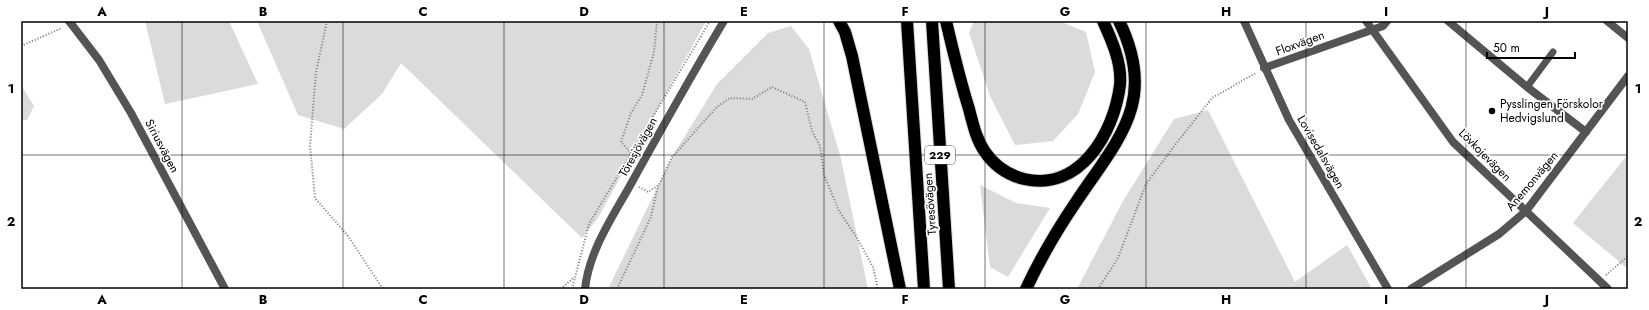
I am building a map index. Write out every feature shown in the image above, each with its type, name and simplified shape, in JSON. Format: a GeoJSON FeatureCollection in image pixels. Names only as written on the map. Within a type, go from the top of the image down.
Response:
{"type":"FeatureCollection","features":[{"type":"Feature","properties":{"kind":"highway"},"geometry":{"type":"LineString","coordinates":[[839,21],[845,32],[852,56],[900,289]]}},
{"type":"Feature","properties":{"kind":"highway","name":"Tyresövägen"},"geometry":{"type":"LineString","coordinates":[[907,21],[924,289]]}},
{"type":"Feature","properties":{"kind":"highway","name":"Tyresövägen"},"geometry":{"type":"LineString","coordinates":[[932,21],[949,289]]}},
{"type":"Feature","properties":{"kind":"highway"},"geometry":{"type":"LineString","coordinates":[[946,21],[978,139],[994,164],[1019,178],[1032,181],[1059,178],[1073,171],[1096,150],[1106,131],[1116,106],[1120,84],[1119,65],[1114,45],[1103,21]]}},
{"type":"Feature","properties":{"kind":"highway"},"geometry":{"type":"LineString","coordinates":[[1026,289],[1055,236],[1117,143],[1133,104],[1135,70],[1133,55],[1119,21]]}},
{"type":"Feature","properties":{"kind":"street","name":"Töresjövägen"},"geometry":{"type":"LineString","coordinates":[[585,289],[587,274],[600,241],[683,89],[724,21]]}},
{"type":"Feature","properties":{"kind":"street","name":"Lovisedalsvägen"},"geometry":{"type":"LineString","coordinates":[[1244,21],[1264,68],[1293,127],[1388,289]]}},
{"type":"Feature","properties":{"kind":"street","name":"Lövkojevägen"},"geometry":{"type":"LineString","coordinates":[[1366,21],[1453,142],[1608,289]]}},
{"type":"Feature","properties":{"kind":"street","name":"Floxvägen"},"geometry":{"type":"LineString","coordinates":[[1264,68],[1383,26],[1387,21]]}},
{"type":"Feature","properties":{"kind":"street"},"geometry":{"type":"LineString","coordinates":[[1448,21],[1527,87],[1586,132]]}},
{"type":"Feature","properties":{"kind":"street"},"geometry":{"type":"LineString","coordinates":[[1606,21],[1628,38]]}},
{"type":"Feature","properties":{"kind":"street","name":"Siriusvägen"},"geometry":{"type":"LineString","coordinates":[[70,23],[99,60],[131,113],[224,289]]}},
{"type":"Feature","properties":{"kind":"street","name":"Anemonvägen"},"geometry":{"type":"LineString","coordinates":[[1411,289],[1499,234],[1526,211],[1628,76]]}},
{"type":"Feature","properties":{"kind":"lane"},"geometry":{"type":"LineString","coordinates":[[1527,87],[1553,52]]}},
{"type":"Feature","properties":{"kind":"path"},"geometry":{"type":"LineString","coordinates":[[327,21],[316,72],[311,131],[310,146],[315,198],[348,236],[383,289]]}},
{"type":"Feature","properties":{"kind":"path"},"geometry":{"type":"LineString","coordinates":[[631,154],[621,142],[631,113],[642,96],[654,52],[657,21]]}},
{"type":"Feature","properties":{"kind":"path"},"geometry":{"type":"LineString","coordinates":[[572,289],[589,224],[710,21]]}},
{"type":"Feature","properties":{"kind":"path"},"geometry":{"type":"LineString","coordinates":[[21,46],[70,23]]}},
{"type":"Feature","properties":{"kind":"path"},"geometry":{"type":"LineString","coordinates":[[1098,289],[1118,258],[1146,184],[1175,145],[1212,98],[1264,68]]}},
{"type":"Feature","properties":{"kind":"path"},"geometry":{"type":"LineString","coordinates":[[617,289],[651,217],[658,185],[672,157],[717,107],[730,98],[752,99],[772,87],[805,102],[812,132],[820,146],[824,175],[840,211],[874,267],[878,289]]}},
{"type":"Feature","properties":{"kind":"path"},"geometry":{"type":"LineString","coordinates":[[631,183],[648,192],[658,185]]}},
{"type":"Feature","properties":{"kind":"path"},"geometry":{"type":"LineString","coordinates":[[1600,281],[1628,256]]}},
{"type":"Feature","properties":{"kind":"path"},"geometry":{"type":"LineString","coordinates":[[561,289],[574,277]]}},
{"type":"Feature","properties":{"kind":"shaded area"},"geometry":{"type":"Polygon","coordinates":[[[145,21],[229,21],[258,84],[165,104],[145,21]]]}},
{"type":"Feature","properties":{"kind":"shaded area"},"geometry":{"type":"Polygon","coordinates":[[[257,21],[706,21],[598,218],[582,238],[401,63],[382,94],[344,129],[298,115],[257,21]]]}},
{"type":"Feature","properties":{"kind":"shaded area"},"geometry":{"type":"Polygon","coordinates":[[[974,21],[1059,21],[1086,32],[1095,72],[1078,114],[1053,141],[1015,145],[990,96],[969,33],[974,21]]]}},
{"type":"Feature","properties":{"kind":"shaded area"},"geometry":{"type":"Polygon","coordinates":[[[791,26],[809,49],[841,159],[868,289],[608,289],[672,157],[717,84],[768,33],[791,26]]]}},
{"type":"Feature","properties":{"kind":"shaded area"},"geometry":{"type":"Polygon","coordinates":[[[21,85],[34,106],[27,120],[21,120],[21,85]]]}},
{"type":"Feature","properties":{"kind":"shaded area"},"geometry":{"type":"Polygon","coordinates":[[[1208,110],[1295,282],[1347,245],[1372,289],[1077,289],[1123,201],[1174,119],[1208,110]]]}},
{"type":"Feature","properties":{"kind":"shaded area"},"geometry":{"type":"Polygon","coordinates":[[[1628,154],[1628,269],[1573,223],[1628,154]]]}},
{"type":"Feature","properties":{"kind":"shaded area"},"geometry":{"type":"Polygon","coordinates":[[[980,185],[1016,203],[1050,208],[1008,277],[990,267],[980,185]]]}},
{"type":"Feature","properties":{"kind":"place","name":"Pysslingen Förskolor Hedvigslund"},"geometry":{"type":"Point","coordinates":[1492,111]}}]}
